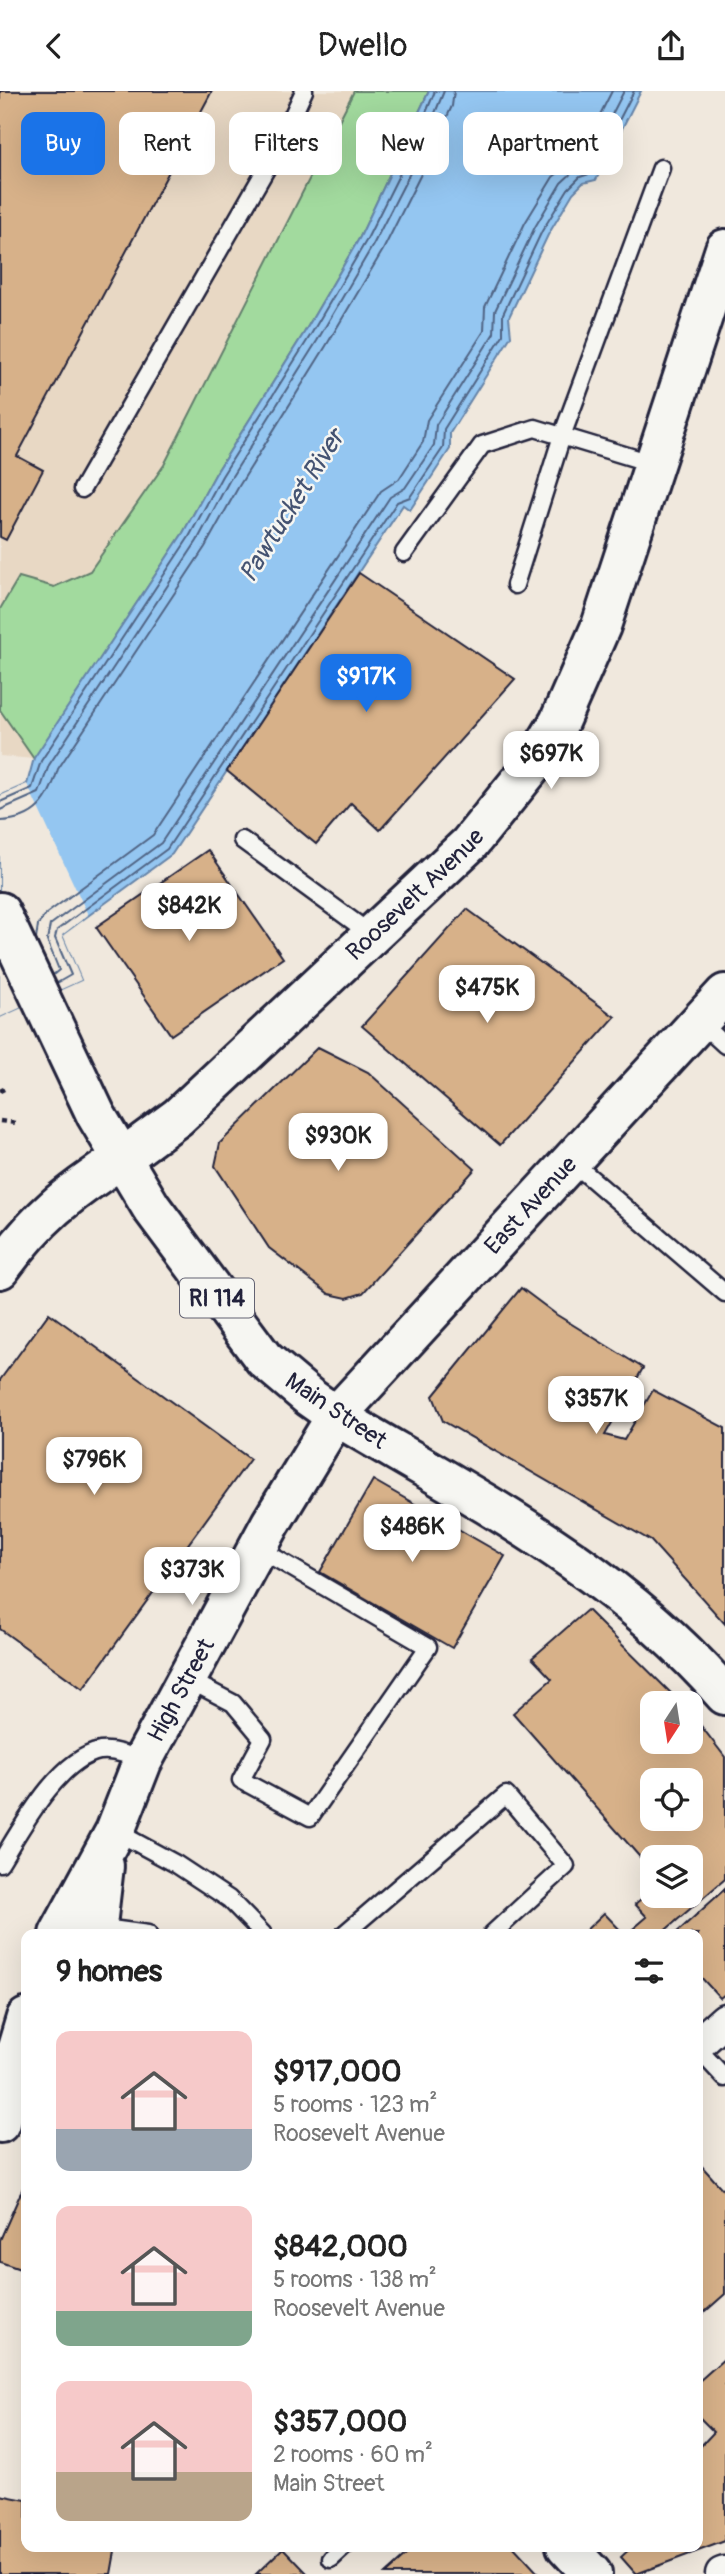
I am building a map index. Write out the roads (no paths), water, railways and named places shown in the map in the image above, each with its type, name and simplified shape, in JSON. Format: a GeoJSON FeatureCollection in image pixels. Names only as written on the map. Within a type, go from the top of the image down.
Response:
{"type":"FeatureCollection","features":[{"type":"Feature","properties":{"kind":"main road","name":"Roosevelt Avenue"},"geometry":{"type":"LineString","coordinates":[[0,1269],[29,1229],[52,1207],[178,1117],[469,843],[504,805],[559,722],[601,626],[725,249]]}},
{"type":"Feature","properties":{"kind":"main road","name":"Main Street"},"geometry":{"type":"LineString","coordinates":[[0,912],[96,1115],[121,1159],[151,1207],[264,1359],[336,1416],[532,1531],[591,1571],[671,1639],[725,1695]]}},
{"type":"Feature","properties":{"kind":"main road","name":"East Avenue"},"geometry":{"type":"LineString","coordinates":[[336,1416],[571,1161],[712,1033],[725,994]]}},
{"type":"Feature","properties":{"kind":"main road","name":"High Street"},"geometry":{"type":"LineString","coordinates":[[62,1929],[115,1831],[142,1762],[258,1548],[336,1416]]}},
{"type":"Feature","properties":{"kind":"main road"},"geometry":{"type":"LineString","coordinates":[[96,1929],[103,1869],[115,1831]]}},
{"type":"Feature","properties":{"kind":"main road"},"geometry":{"type":"LineString","coordinates":[[0,2122],[21,2035]]}},
{"type":"Feature","properties":{"kind":"main road"},"geometry":{"type":"LineString","coordinates":[[0,2122],[21,2090]]}},
{"type":"Feature","properties":{"kind":"main road"},"geometry":{"type":"LineString","coordinates":[[572,2552],[592,2574]]}},
{"type":"Feature","properties":{"kind":"street"},"geometry":{"type":"LineString","coordinates":[[703,2041],[725,2020]]}},
{"type":"Feature","properties":{"kind":"lane"},"geometry":{"type":"LineString","coordinates":[[82,489],[277,150],[304,91]]}},
{"type":"Feature","properties":{"kind":"lane"},"geometry":{"type":"LineString","coordinates":[[515,585],[562,436],[661,168]]}},
{"type":"Feature","properties":{"kind":"lane"},"geometry":{"type":"LineString","coordinates":[[404,553],[482,445],[535,428],[654,464]]}},
{"type":"Feature","properties":{"kind":"lane"},"geometry":{"type":"LineString","coordinates":[[242,840],[372,935]]}},
{"type":"Feature","properties":{"kind":"lane"},"geometry":{"type":"LineString","coordinates":[[571,1161],[725,1293]]}},
{"type":"Feature","properties":{"kind":"lane"},"geometry":{"type":"LineString","coordinates":[[187,1679],[233,1703],[263,1739],[241,1780],[310,1817],[428,1647],[258,1548]]}},
{"type":"Feature","properties":{"kind":"lane"},"geometry":{"type":"LineString","coordinates":[[0,1863],[44,1795],[69,1767],[101,1751],[118,1752],[142,1762]]}},
{"type":"Feature","properties":{"kind":"lane"},"geometry":{"type":"LineString","coordinates":[[350,1929],[506,1795],[566,1866],[497,1929]]}},
{"type":"Feature","properties":{"kind":"lane"},"geometry":{"type":"LineString","coordinates":[[115,1831],[176,1864],[229,1899],[258,1929]]}},
{"type":"Feature","properties":{"kind":"lane"},"geometry":{"type":"LineString","coordinates":[[703,2052],[725,2078]]}},
{"type":"Feature","properties":{"kind":"lane"},"geometry":{"type":"LineString","coordinates":[[331,2559],[339,2552]]}},
{"type":"Feature","properties":{"kind":"water","name":"Pawtucket River"},"geometry":{"type":"Polygon","coordinates":[[[429,91],[641,91],[623,127],[623,112],[463,112],[463,175],[599,175],[596,180],[583,183],[573,193],[548,235],[509,317],[511,336],[450,433],[450,449],[410,510],[403,505],[172,854],[62,935],[81,980],[0,1017],[0,796],[27,784],[34,758],[183,533],[216,473],[304,333],[360,237],[389,175],[449,175],[449,112],[419,112],[429,91]]]}}]}
